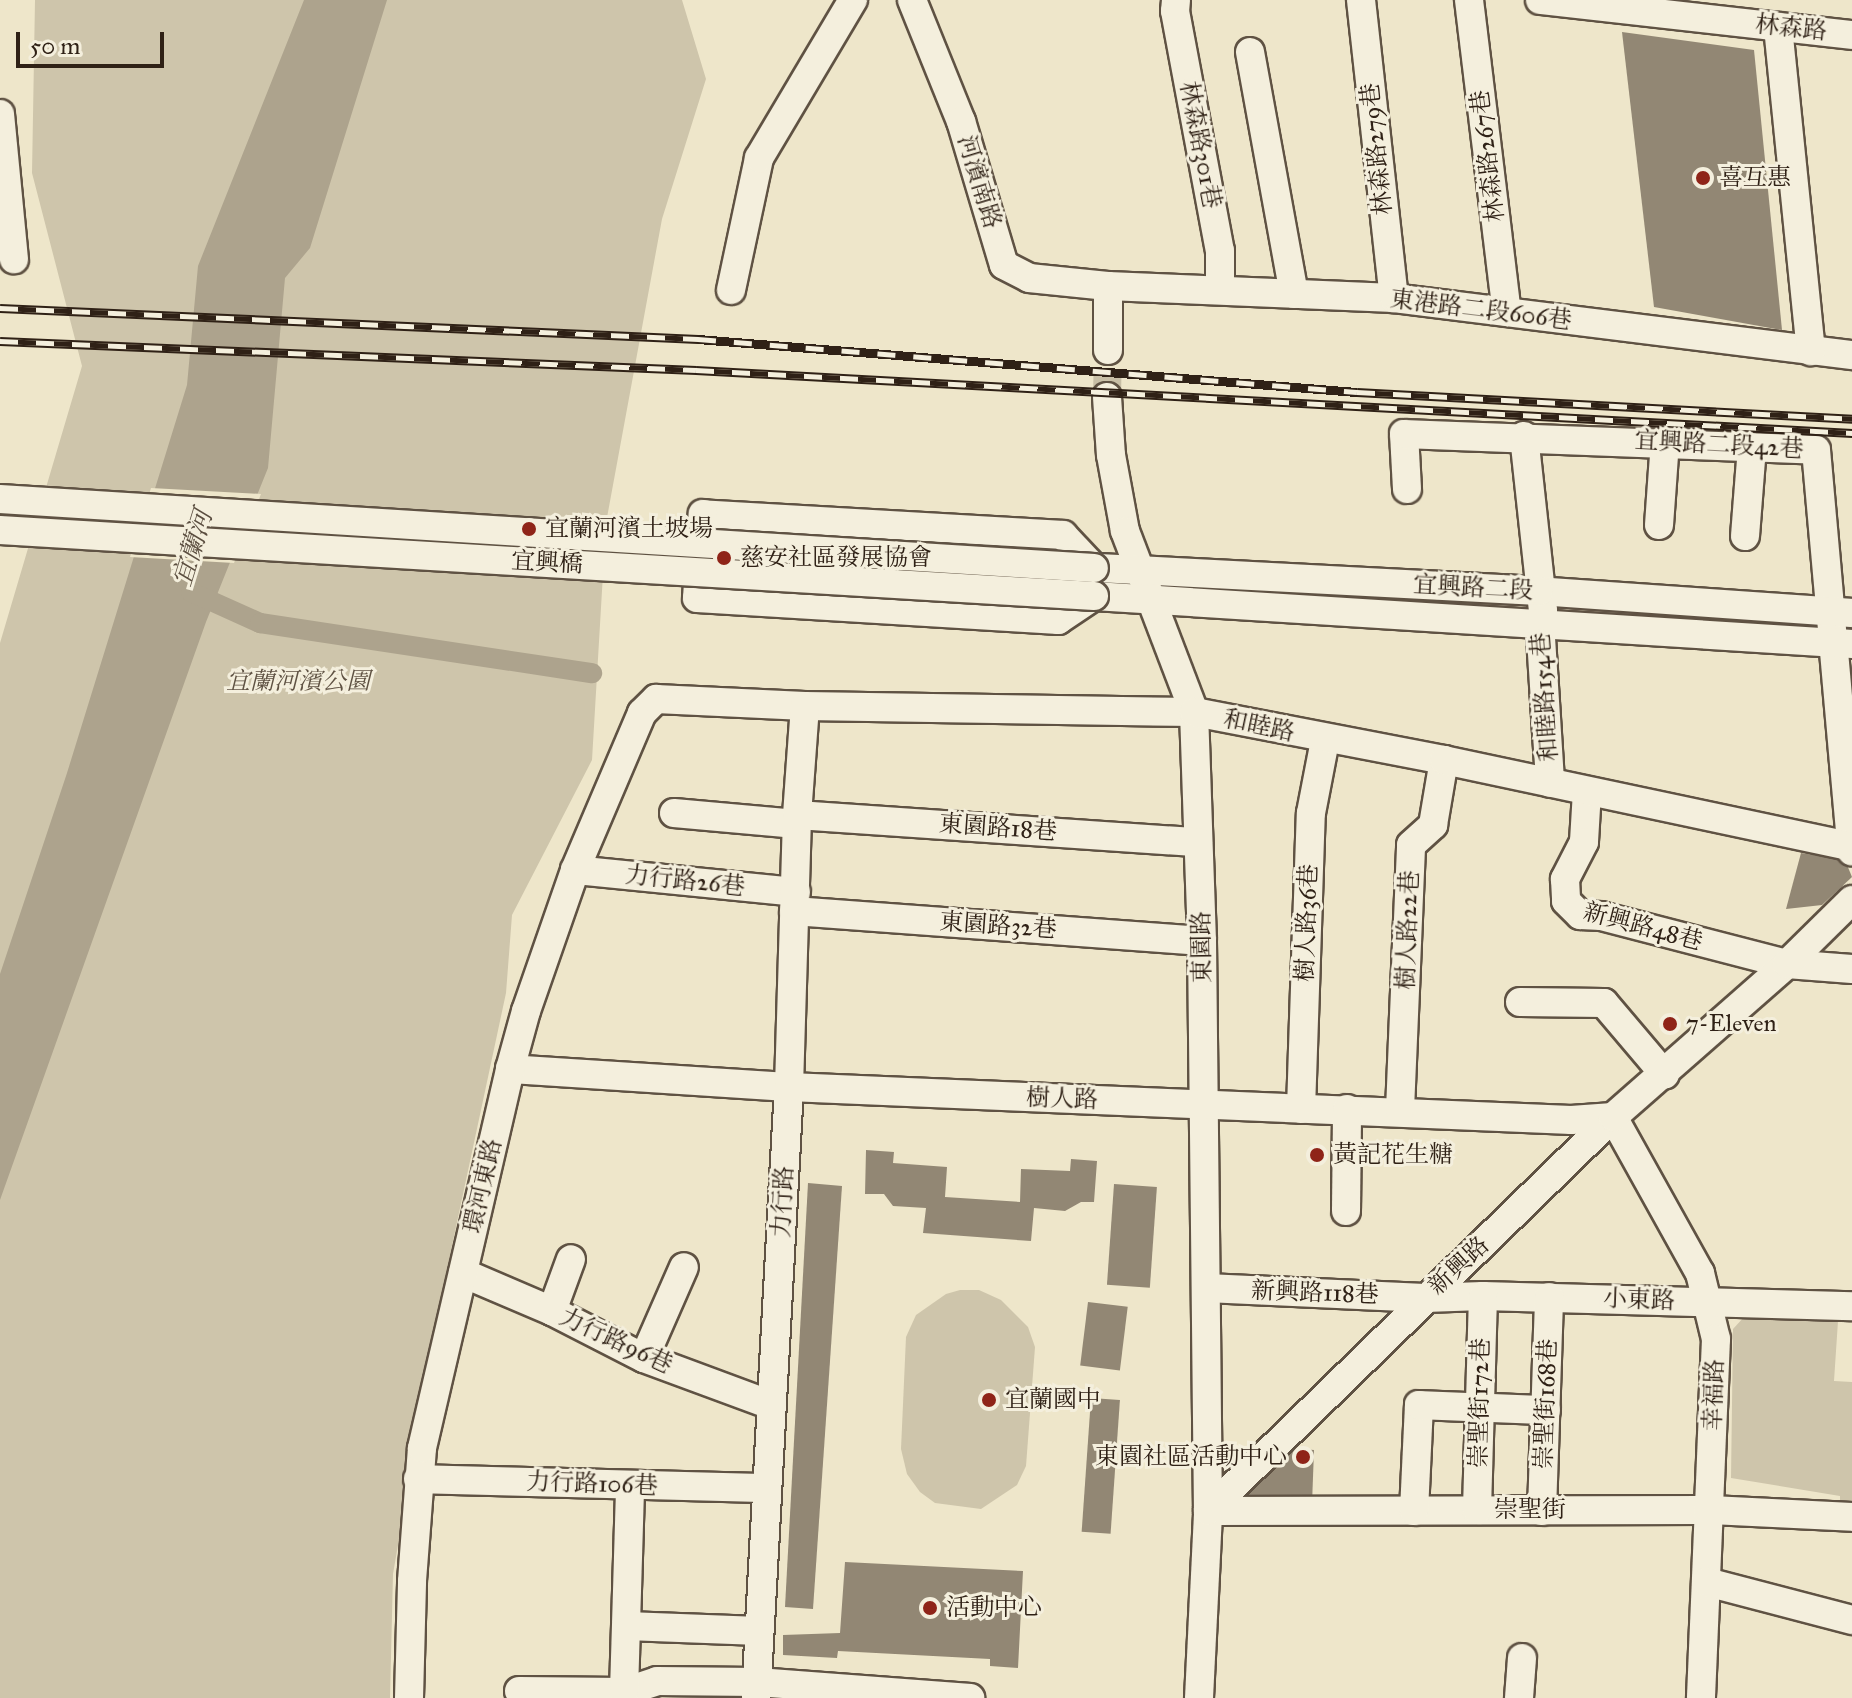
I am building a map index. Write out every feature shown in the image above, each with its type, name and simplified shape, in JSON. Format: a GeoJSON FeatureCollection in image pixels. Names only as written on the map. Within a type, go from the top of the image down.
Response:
{"type":"FeatureCollection","features":[{"type":"Feature","properties":{"kind":"street"},"geometry":{"type":"LineString","coordinates":[[731,290],[759,158],[853,0]]}},
{"type":"Feature","properties":{"kind":"street","name":"河濱南路"},"geometry":{"type":"LineString","coordinates":[[912,0],[961,121],[1004,265],[1029,278],[1108,286]]}},
{"type":"Feature","properties":{"kind":"street","name":"林森路301巷"},"geometry":{"type":"LineString","coordinates":[[1176,0],[1220,251],[1220,290]]}},
{"type":"Feature","properties":{"kind":"street","name":"林森路279巷"},"geometry":{"type":"LineString","coordinates":[[1361,0],[1394,298]]}},
{"type":"Feature","properties":{"kind":"street","name":"林森路267巷"},"geometry":{"type":"LineString","coordinates":[[1469,0],[1507,312]]}},
{"type":"Feature","properties":{"kind":"street","name":"林森路"},"geometry":{"type":"LineString","coordinates":[[1540,0],[1852,35]]}},
{"type":"Feature","properties":{"kind":"street"},"geometry":{"type":"LineString","coordinates":[[1778,27],[1811,351]]}},
{"type":"Feature","properties":{"kind":"street"},"geometry":{"type":"LineString","coordinates":[[1250,52],[1294,294]]}},
{"type":"Feature","properties":{"kind":"street"},"geometry":{"type":"LineString","coordinates":[[0,114],[14,259]]}},
{"type":"Feature","properties":{"kind":"street"},"geometry":{"type":"LineString","coordinates":[[1108,286],[1108,350]]}},
{"type":"Feature","properties":{"kind":"street","name":"東港路二段606巷"},"geometry":{"type":"LineString","coordinates":[[1108,286],[1394,298],[1852,355]]}},
{"type":"Feature","properties":{"kind":"street","name":"東園路"},"geometry":{"type":"LineString","coordinates":[[1107,397],[1111,455],[1125,531],[1148,600],[1194,712],[1205,1105],[1208,1511]]}},
{"type":"Feature","properties":{"kind":"street","name":"宜興路二段42巷"},"geometry":{"type":"LineString","coordinates":[[1407,489],[1404,434],[1524,436],[1816,450],[1842,612],[1851,848]]}},
{"type":"Feature","properties":{"kind":"street","name":"和睦路154巷"},"geometry":{"type":"LineString","coordinates":[[1524,436],[1541,608],[1550,783]]}},
{"type":"Feature","properties":{"kind":"street"},"geometry":{"type":"LineString","coordinates":[[1659,525],[1665,442]]}},
{"type":"Feature","properties":{"kind":"street"},"geometry":{"type":"LineString","coordinates":[[1745,536],[1752,447]]}},
{"type":"Feature","properties":{"kind":"street","name":"宜興橋"},"geometry":{"type":"LineString","coordinates":[[0,499],[1094,568]]}},
{"type":"Feature","properties":{"kind":"street"},"geometry":{"type":"LineString","coordinates":[[1094,568],[1063,535],[703,514],[697,598],[1058,620],[1094,596]]}},
{"type":"Feature","properties":{"kind":"street"},"geometry":{"type":"LineString","coordinates":[[739,601],[744,516]]}},
{"type":"Feature","properties":{"kind":"street","name":"宜興橋"},"geometry":{"type":"LineString","coordinates":[[0,530],[1094,596]]}},
{"type":"Feature","properties":{"kind":"street","name":"宜興路二段"},"geometry":{"type":"LineString","coordinates":[[1094,568],[1137,569],[1541,608],[1843,643]]}},
{"type":"Feature","properties":{"kind":"street","name":"宜興路二段"},"geometry":{"type":"LineString","coordinates":[[1094,596],[1148,600],[1842,612]]}},
{"type":"Feature","properties":{"kind":"street","name":"和睦路"},"geometry":{"type":"LineString","coordinates":[[656,699],[805,706],[1194,712],[1325,740],[1444,760],[1851,848]]}},
{"type":"Feature","properties":{"kind":"street","name":"環河東路"},"geometry":{"type":"LineString","coordinates":[[409,1698],[418,1479],[510,1069],[526,1011],[575,870],[642,713],[656,699]]}},
{"type":"Feature","properties":{"kind":"street","name":"力行路"},"geometry":{"type":"LineString","coordinates":[[756,1690],[789,1087],[797,820],[805,706]]}},
{"type":"Feature","properties":{"kind":"street","name":"樹人路36巷"},"geometry":{"type":"LineString","coordinates":[[1301,1109],[1311,813],[1325,740]]}},
{"type":"Feature","properties":{"kind":"street","name":"樹人路22巷"},"geometry":{"type":"LineString","coordinates":[[1400,1110],[1411,845],[1433,825],[1444,760]]}},
{"type":"Feature","properties":{"kind":"street","name":"新興路48巷"},"geometry":{"type":"LineString","coordinates":[[1587,791],[1584,842],[1565,879],[1566,901],[1580,915],[1601,916],[1787,964],[1852,969]]}},
{"type":"Feature","properties":{"kind":"street","name":"東園路18巷"},"geometry":{"type":"LineString","coordinates":[[674,813],[1198,842]]}},
{"type":"Feature","properties":{"kind":"street","name":"力行路26巷"},"geometry":{"type":"LineString","coordinates":[[575,870],[795,901]]}},
{"type":"Feature","properties":{"kind":"street","name":"新興路"},"geometry":{"type":"LineString","coordinates":[[1208,1511],[1613,1117],[1665,1075],[1852,900]]}},
{"type":"Feature","properties":{"kind":"street","name":"東園路32巷"},"geometry":{"type":"LineString","coordinates":[[795,901],[1202,941]]}},
{"type":"Feature","properties":{"kind":"street"},"geometry":{"type":"LineString","coordinates":[[1520,1002],[1604,1003],[1665,1075]]}},
{"type":"Feature","properties":{"kind":"street","name":"樹人路"},"geometry":{"type":"LineString","coordinates":[[510,1069],[789,1087],[1301,1109],[1400,1110],[1571,1120],[1613,1117]]}},
{"type":"Feature","properties":{"kind":"street"},"geometry":{"type":"LineString","coordinates":[[1346,1211],[1347,1109]]}},
{"type":"Feature","properties":{"kind":"street","name":"幸福路"},"geometry":{"type":"LineString","coordinates":[[1613,1117],[1700,1273],[1716,1339],[1701,1698]]}},
{"type":"Feature","properties":{"kind":"street"},"geometry":{"type":"LineString","coordinates":[[552,1311],[571,1259]]}},
{"type":"Feature","properties":{"kind":"street"},"geometry":{"type":"LineString","coordinates":[[644,1358],[684,1267]]}},
{"type":"Feature","properties":{"kind":"street","name":"力行路96巷"},"geometry":{"type":"LineString","coordinates":[[463,1273],[552,1311],[644,1358],[771,1405]]}},
{"type":"Feature","properties":{"kind":"street","name":"新興路118巷"},"geometry":{"type":"LineString","coordinates":[[1206,1288],[1425,1298]]}},
{"type":"Feature","properties":{"kind":"street","name":"崇聖街172巷"},"geometry":{"type":"LineString","coordinates":[[1477,1510],[1483,1296]]}},
{"type":"Feature","properties":{"kind":"street","name":"小東路"},"geometry":{"type":"LineString","coordinates":[[1425,1298],[1549,1297],[1852,1306]]}},
{"type":"Feature","properties":{"kind":"street","name":"崇聖街168巷"},"geometry":{"type":"LineString","coordinates":[[1542,1511],[1549,1297]]}},
{"type":"Feature","properties":{"kind":"street"},"geometry":{"type":"LineString","coordinates":[[1414,1511],[1419,1405],[1546,1410]]}},
{"type":"Feature","properties":{"kind":"street","name":"力行路106巷"},"geometry":{"type":"LineString","coordinates":[[418,1479],[767,1488]]}},
{"type":"Feature","properties":{"kind":"street"},"geometry":{"type":"LineString","coordinates":[[624,1692],[630,1486]]}},
{"type":"Feature","properties":{"kind":"street","name":"崇聖街"},"geometry":{"type":"LineString","coordinates":[[1208,1511],[1711,1510],[1852,1517]]}},
{"type":"Feature","properties":{"kind":"street"},"geometry":{"type":"LineString","coordinates":[[1199,1698],[1208,1511]]}},
{"type":"Feature","properties":{"kind":"street"},"geometry":{"type":"LineString","coordinates":[[1707,1582],[1852,1620]]}},
{"type":"Feature","properties":{"kind":"street"},"geometry":{"type":"LineString","coordinates":[[627,1626],[759,1631]]}},
{"type":"Feature","properties":{"kind":"street"},"geometry":{"type":"LineString","coordinates":[[1519,1698],[1522,1658]]}},
{"type":"Feature","properties":{"kind":"street"},"geometry":{"type":"LineString","coordinates":[[519,1691],[563,1695],[624,1692],[657,1681],[756,1690],[970,1698]]}},
{"type":"Feature","properties":{"kind":"green space","name":"宜蘭河濱公園"},"geometry":{"type":"Polygon","coordinates":[[[35,0],[682,0],[706,79],[662,219],[606,523],[592,760],[512,915],[506,993],[441,1297],[393,1574],[390,1698],[0,1698],[0,643],[82,366],[32,173],[35,0]]]}},
{"type":"Feature","properties":{"kind":"green space"},"geometry":{"type":"Polygon","coordinates":[[[979,1290],[1001,1300],[1028,1327],[1035,1347],[1026,1466],[1017,1485],[981,1509],[935,1503],[920,1492],[907,1474],[901,1449],[906,1337],[916,1315],[946,1294],[979,1290]]]}},
{"type":"Feature","properties":{"kind":"green space"},"geometry":{"type":"Polygon","coordinates":[[[1744,1317],[1838,1321],[1834,1381],[1852,1382],[1852,1510],[1840,1509],[1840,1496],[1731,1478],[1733,1329],[1744,1317]]]}},
{"type":"Feature","properties":{"kind":"water","name":"宜蘭河"},"geometry":{"type":"Polygon","coordinates":[[[304,0],[387,0],[310,248],[285,278],[268,468],[206,622],[0,1200],[0,974],[67,773],[187,385],[198,266],[304,0]]]}},
{"type":"Feature","properties":{"kind":"pier"},"geometry":{"type":"Polygon","coordinates":[[[151,488],[261,494],[234,563],[130,557],[151,488]]]}},
{"type":"Feature","properties":{"kind":"building","name":"喜互惠"},"geometry":{"type":"Polygon","coordinates":[[[1622,32],[1754,50],[1782,330],[1654,307],[1622,32]]]}},
{"type":"Feature","properties":{"kind":"building"},"geometry":{"type":"Polygon","coordinates":[[[1801,853],[1845,860],[1852,877],[1822,905],[1786,909],[1801,853]]]}},
{"type":"Feature","properties":{"kind":"building"},"geometry":{"type":"Polygon","coordinates":[[[866,1150],[894,1152],[893,1163],[947,1167],[945,1197],[1020,1202],[1021,1169],[1070,1171],[1071,1159],[1097,1161],[1094,1202],[1081,1202],[1065,1211],[1034,1208],[1031,1241],[923,1233],[926,1208],[893,1206],[884,1194],[865,1194],[866,1150]]]}},
{"type":"Feature","properties":{"kind":"building"},"geometry":{"type":"Polygon","coordinates":[[[808,1183],[842,1186],[813,1609],[785,1607],[808,1183]]]}},
{"type":"Feature","properties":{"kind":"building"},"geometry":{"type":"Polygon","coordinates":[[[1114,1184],[1157,1187],[1150,1288],[1107,1285],[1114,1184]]]}},
{"type":"Feature","properties":{"kind":"building"},"geometry":{"type":"Polygon","coordinates":[[[1088,1302],[1128,1307],[1120,1370],[1080,1366],[1088,1302]]]}},
{"type":"Feature","properties":{"kind":"building"},"geometry":{"type":"Polygon","coordinates":[[[1091,1398],[1120,1400],[1111,1534],[1082,1532],[1091,1398]]]}},
{"type":"Feature","properties":{"kind":"building","name":"東園社區活動中心"},"geometry":{"type":"Polygon","coordinates":[[[1287,1448],[1314,1450],[1312,1504],[1235,1502],[1287,1448]]]}},
{"type":"Feature","properties":{"kind":"building","name":"活動中心"},"geometry":{"type":"Polygon","coordinates":[[[845,1562],[1023,1571],[1018,1668],[990,1666],[990,1659],[838,1651],[837,1658],[783,1655],[783,1635],[840,1633],[845,1562]]]}},
{"type":"Feature","properties":{"kind":"waterway","name":"宜蘭河"},"geometry":{"type":"LineString","coordinates":[[191,592],[260,623],[592,673]]}},
{"type":"Feature","properties":{"kind":"tunnel"},"geometry":{"type":"LineString","coordinates":[[1107,397],[1108,350]]}},
{"type":"Feature","properties":{"kind":"railway"},"geometry":{"type":"LineString","coordinates":[[0,308],[698,339],[1357,392],[1852,419]]}},
{"type":"Feature","properties":{"kind":"railway"},"geometry":{"type":"LineString","coordinates":[[0,341],[696,370],[1852,433]]}},
{"type":"Feature","properties":{"kind":"place","name":"喜互惠"},"geometry":{"type":"Point","coordinates":[1703,178]}},
{"type":"Feature","properties":{"kind":"place","name":"宜蘭河濱土坡場"},"geometry":{"type":"Point","coordinates":[529,529]}},
{"type":"Feature","properties":{"kind":"place","name":"慈安社區發展協會"},"geometry":{"type":"Point","coordinates":[724,558]}},
{"type":"Feature","properties":{"kind":"place","name":"7-Eleven"},"geometry":{"type":"Point","coordinates":[1670,1024]}},
{"type":"Feature","properties":{"kind":"place","name":"黃記花生糖"},"geometry":{"type":"Point","coordinates":[1317,1155]}},
{"type":"Feature","properties":{"kind":"place","name":"宜蘭國中"},"geometry":{"type":"Point","coordinates":[989,1400]}},
{"type":"Feature","properties":{"kind":"place","name":"東園社區活動中心"},"geometry":{"type":"Point","coordinates":[1303,1457]}},
{"type":"Feature","properties":{"kind":"place","name":"活動中心"},"geometry":{"type":"Point","coordinates":[930,1608]}}]}
